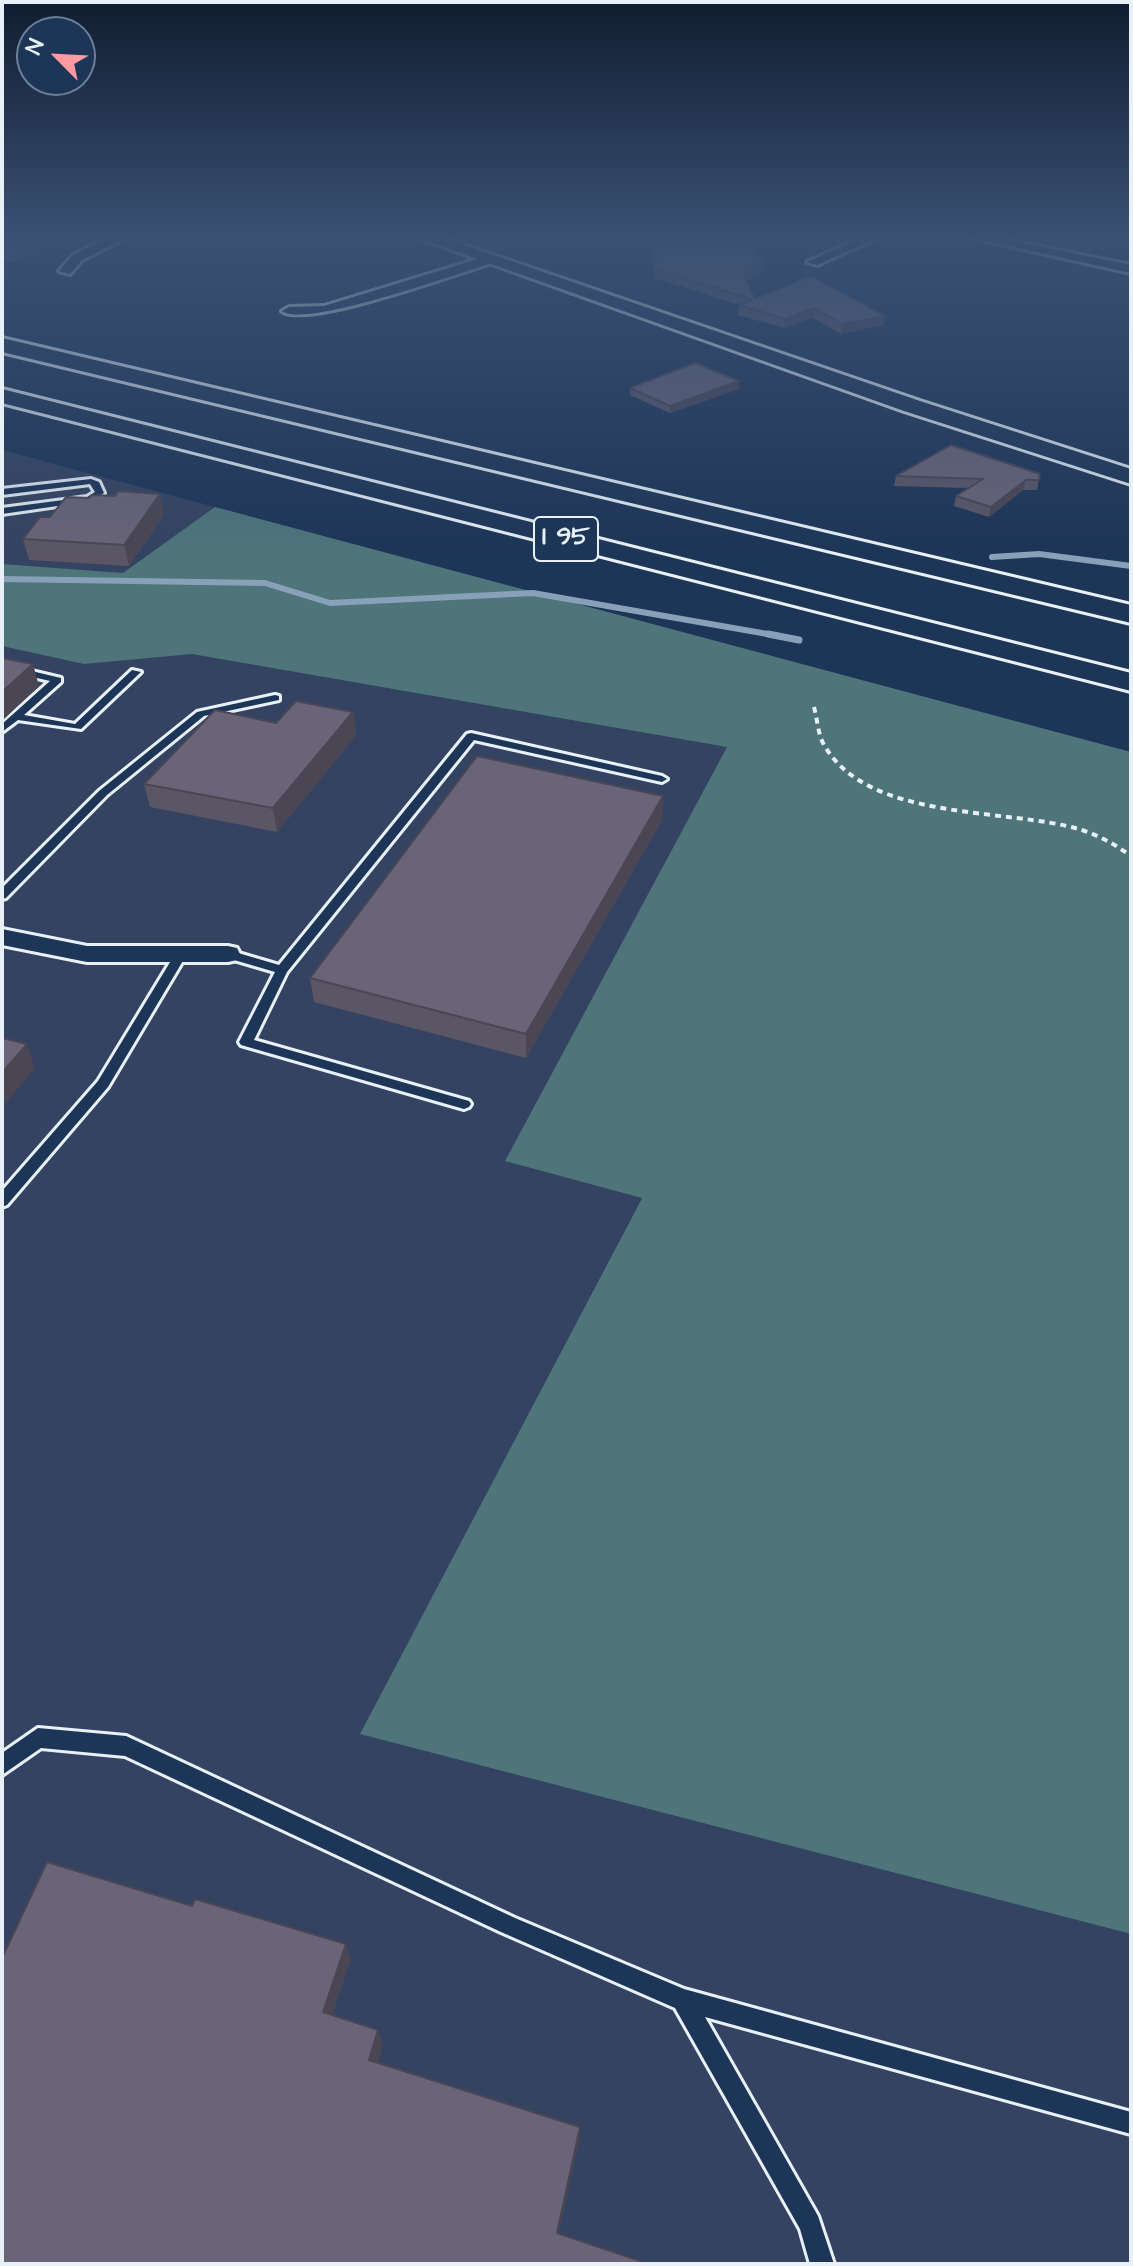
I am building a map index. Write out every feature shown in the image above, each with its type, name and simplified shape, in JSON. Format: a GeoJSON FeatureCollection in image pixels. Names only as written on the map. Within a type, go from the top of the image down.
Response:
{"type":"FeatureCollection","features":[{"type":"Feature","properties":{"kind":"highway","name":"I 95"},"geometry":{"type":"LineString","coordinates":[[2,345],[1131,614]]}},
{"type":"Feature","properties":{"kind":"highway","name":"I 95"},"geometry":{"type":"LineString","coordinates":[[2,396],[1131,682]]}},
{"type":"Feature","properties":{"kind":"main road"},"geometry":{"type":"LineString","coordinates":[[728,342],[1131,477]]}},
{"type":"Feature","properties":{"kind":"street"},"geometry":{"type":"LineString","coordinates":[[2,937],[87,954],[228,954]]}},
{"type":"Feature","properties":{"kind":"lane"},"geometry":{"type":"LineString","coordinates":[[2,492],[77,481],[96,484],[100,493],[89,499],[2,511]]}},
{"type":"Feature","properties":{"kind":"lane"},"geometry":{"type":"LineString","coordinates":[[2,667],[57,680],[2,729]]}},
{"type":"Feature","properties":{"kind":"lane"},"geometry":{"type":"LineString","coordinates":[[16,717],[77,727],[136,672]]}},
{"type":"Feature","properties":{"kind":"lane"},"geometry":{"type":"LineString","coordinates":[[2,895],[103,793],[201,714],[275,698]]}},
{"type":"Feature","properties":{"kind":"lane"},"geometry":{"type":"LineString","coordinates":[[464,1104],[246,1042],[282,970],[471,736],[662,779]]}},
{"type":"Feature","properties":{"kind":"lane"},"geometry":{"type":"LineString","coordinates":[[2,1201],[103,1084],[181,954]]}},
{"type":"Feature","properties":{"kind":"lane"},"geometry":{"type":"LineString","coordinates":[[228,954],[282,970]]}},
{"type":"Feature","properties":{"kind":"lane"},"geometry":{"type":"LineString","coordinates":[[2,1765],[38,1738],[126,1746],[508,1925],[683,2000],[1131,2123]]}},
{"type":"Feature","properties":{"kind":"lane"},"geometry":{"type":"LineString","coordinates":[[683,2000],[810,2224],[822,2264]]}},
{"type":"Feature","properties":{"kind":"path"},"geometry":{"type":"LineString","coordinates":[[814,707],[815,724],[833,758],[857,777],[921,803],[1090,833],[1131,856]]}},
{"type":"Feature","properties":{"kind":"shaded area"},"geometry":{"type":"Polygon","coordinates":[[[2,450],[776,657],[506,1161],[642,1197],[361,1733],[1131,1934],[1131,2264],[2,2264],[2,450]]]}},
{"type":"Feature","properties":{"kind":"green space"},"geometry":{"type":"Polygon","coordinates":[[[215,507],[1131,752],[1131,1934],[360,1734],[642,1198],[505,1161],[727,747],[192,654],[84,664],[2,646],[2,564],[123,573],[215,507]]]}},
{"type":"Feature","properties":{"kind":"building"},"geometry":{"type":"Polygon","coordinates":[[[695,363],[739,381],[670,406],[630,388],[695,363]]]}},
{"type":"Feature","properties":{"kind":"building"},"geometry":{"type":"Polygon","coordinates":[[[951,445],[1040,474],[1039,480],[1026,480],[991,507],[956,496],[983,479],[896,476],[951,445]]]}},
{"type":"Feature","properties":{"kind":"building"},"geometry":{"type":"Polygon","coordinates":[[[118,491],[160,494],[124,545],[23,539],[40,517],[50,517],[66,497],[115,496],[118,491]]]}},
{"type":"Feature","properties":{"kind":"building"},"geometry":{"type":"Polygon","coordinates":[[[2,658],[33,664],[2,692],[2,658]]]}},
{"type":"Feature","properties":{"kind":"building"},"geometry":{"type":"Polygon","coordinates":[[[296,701],[353,712],[273,808],[144,784],[215,710],[276,723],[296,701]]]}},
{"type":"Feature","properties":{"kind":"building"},"geometry":{"type":"Polygon","coordinates":[[[477,756],[663,796],[526,1034],[310,978],[477,756]]]}},
{"type":"Feature","properties":{"kind":"building"},"geometry":{"type":"Polygon","coordinates":[[[2,1038],[27,1044],[2,1073],[2,1038]]]}},
{"type":"Feature","properties":{"kind":"building"},"geometry":{"type":"Polygon","coordinates":[[[47,1862],[192,1906],[195,1899],[346,1944],[323,2012],[378,2030],[369,2060],[580,2127],[557,2233],[649,2264],[2,2264],[2,1958],[47,1862]]]}},
{"type":"Feature","properties":{"kind":"waterway"},"geometry":{"type":"LineString","coordinates":[[992,557],[1039,554],[1131,566]]}},
{"type":"Feature","properties":{"kind":"waterway"},"geometry":{"type":"LineString","coordinates":[[2,579],[265,583],[330,603],[533,593],[772,635]]}},
{"type":"Feature","properties":{"kind":"waterway"},"geometry":{"type":"LineString","coordinates":[[768,634],[772,635]]}},
{"type":"Feature","properties":{"kind":"waterway"},"geometry":{"type":"LineString","coordinates":[[772,635],[779,636]]}},
{"type":"Feature","properties":{"kind":"waterway"},"geometry":{"type":"LineString","coordinates":[[772,635],[799,640]]}}]}
